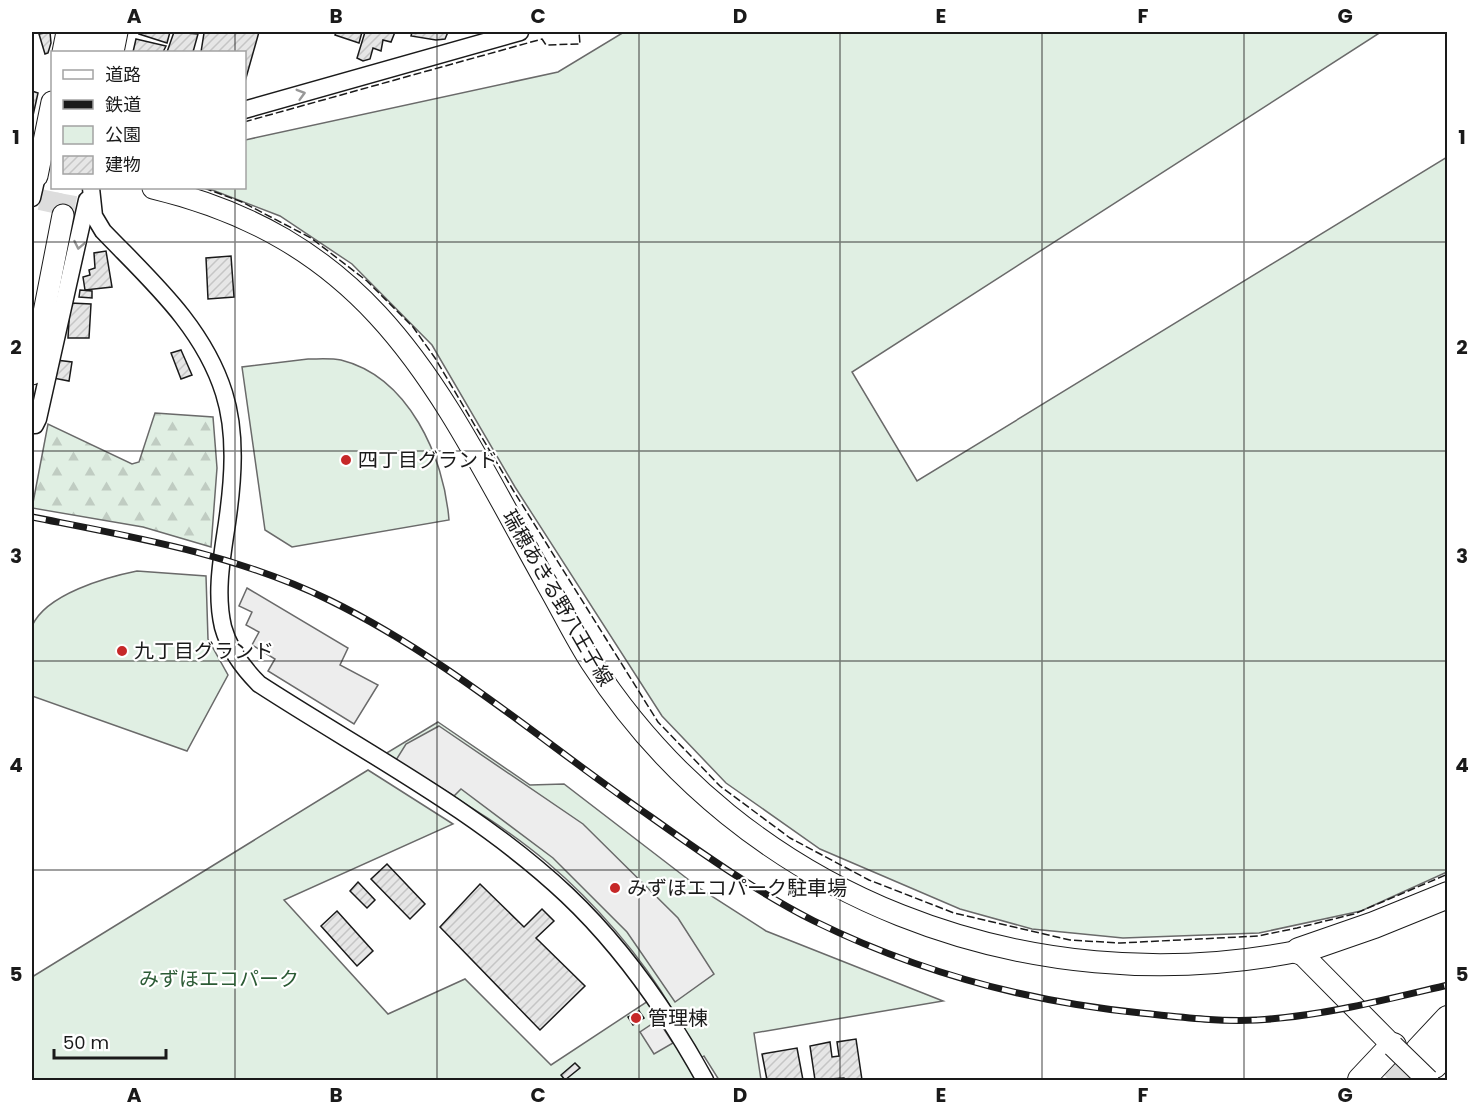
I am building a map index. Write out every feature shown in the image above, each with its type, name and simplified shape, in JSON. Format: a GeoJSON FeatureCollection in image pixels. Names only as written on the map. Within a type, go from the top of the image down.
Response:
{"type":"FeatureCollection","features":[{"type":"Feature","properties":{"kind":"highway"},"geometry":{"type":"LineString","coordinates":[[1299,951],[1374,926],[1448,895]]}},
{"type":"Feature","properties":{"kind":"highway"},"geometry":{"type":"LineString","coordinates":[[1299,951],[1337,947],[1448,909]]}},
{"type":"Feature","properties":{"kind":"highway"},"geometry":{"type":"LineString","coordinates":[[1432,1061],[1448,1019]]}},
{"type":"Feature","properties":{"kind":"highway"},"geometry":{"type":"LineString","coordinates":[[1360,1080],[1393,1046]]}},
{"type":"Feature","properties":{"kind":"main road"},"geometry":{"type":"LineString","coordinates":[[63,51],[67,32]]}},
{"type":"Feature","properties":{"kind":"main road"},"geometry":{"type":"LineString","coordinates":[[79,51],[84,32]]}},
{"type":"Feature","properties":{"kind":"main road"},"geometry":{"type":"LineString","coordinates":[[96,51],[100,32]]}},
{"type":"Feature","properties":{"kind":"main road"},"geometry":{"type":"LineString","coordinates":[[113,51],[117,32]]}},
{"type":"Feature","properties":{"kind":"main road"},"geometry":{"type":"LineString","coordinates":[[38,175],[51,107]]}},
{"type":"Feature","properties":{"kind":"main road","name":"瑞穂あきる野八王子線"},"geometry":{"type":"LineString","coordinates":[[157,189],[191,197],[270,231],[328,268],[375,309],[406,344],[441,395],[591,662],[664,757],[725,813],[767,844],[836,887],[879,908],[990,946],[1076,961],[1164,967],[1254,960],[1299,951]]}},
{"type":"Feature","properties":{"kind":"main road"},"geometry":{"type":"LineString","coordinates":[[32,301],[56,214],[32,374]]}},
{"type":"Feature","properties":{"kind":"main road"},"geometry":{"type":"LineString","coordinates":[[1299,951],[1393,1046],[1432,1061]]}},
{"type":"Feature","properties":{"kind":"street"},"geometry":{"type":"LineString","coordinates":[[246,109],[520,32]]}},
{"type":"Feature","properties":{"kind":"street"},"geometry":{"type":"LineString","coordinates":[[32,198],[38,175]]}},
{"type":"Feature","properties":{"kind":"street"},"geometry":{"type":"LineString","coordinates":[[33,425],[77,252],[90,189]]}},
{"type":"Feature","properties":{"kind":"street"},"geometry":{"type":"LineString","coordinates":[[90,189],[94,216],[103,231],[186,319],[207,351],[225,394],[233,459],[221,558],[220,605],[228,640],[246,671],[259,684],[483,828],[567,895],[612,943],[656,1000],[705,1080]]}},
{"type":"Feature","properties":{"kind":"green space"},"geometry":{"type":"Polygon","coordinates":[[[624,32],[1381,32],[852,372],[917,481],[1447,157],[1447,872],[1361,911],[1259,933],[1123,938],[1032,929],[960,909],[820,849],[726,783],[662,716],[515,487],[432,345],[352,264],[280,216],[210,189],[246,189],[246,140],[558,72],[624,32]]]}},
{"type":"Feature","properties":{"kind":"green space","name":"四丁目グランド"},"geometry":{"type":"Polygon","coordinates":[[[308,359],[341,360],[365,369],[386,383],[404,401],[431,446],[440,471],[449,520],[292,547],[265,530],[242,367],[308,359]]]}},
{"type":"Feature","properties":{"kind":"green space"},"geometry":{"type":"Polygon","coordinates":[[[155,413],[213,417],[217,468],[211,547],[143,527],[32,508],[48,424],[132,464],[139,462],[155,413]]]}},
{"type":"Feature","properties":{"kind":"green space","name":"九丁目グランド"},"geometry":{"type":"Polygon","coordinates":[[[137,571],[206,576],[208,639],[228,675],[187,751],[32,696],[31,632],[39,615],[63,596],[78,589],[137,571]]]}},
{"type":"Feature","properties":{"kind":"green space","name":"みずほエコパーク"},"geometry":{"type":"Polygon","coordinates":[[[438,722],[530,785],[564,784],[702,890],[766,931],[943,1001],[754,1033],[761,1080],[719,1080],[704,1056],[689,1066],[696,1080],[32,1080],[32,977],[368,770],[453,824],[284,900],[388,1014],[465,979],[551,1065],[648,1001],[659,1017],[672,1009],[632,950],[565,878],[510,833],[385,754],[438,722]]]}},
{"type":"Feature","properties":{"kind":"shaded area"},"geometry":{"type":"Polygon","coordinates":[[[247,588],[348,648],[340,665],[378,685],[354,724],[268,671],[275,659],[252,645],[259,632],[246,625],[252,612],[239,606],[247,588]]]}},
{"type":"Feature","properties":{"kind":"shaded area","name":"みずほエコパーク駐車場"},"geometry":{"type":"Polygon","coordinates":[[[439,726],[583,824],[678,918],[714,974],[675,1002],[627,932],[553,858],[461,789],[454,796],[396,760],[406,744],[439,726]]]}},
{"type":"Feature","properties":{"kind":"shaded area"},"geometry":{"type":"Polygon","coordinates":[[[658,1020],[673,1043],[654,1054],[640,1032],[658,1020]]]}},
{"type":"Feature","properties":{"kind":"building"},"geometry":{"type":"Polygon","coordinates":[[[50,32],[51,43],[48,53],[45,54],[39,34],[50,32]]]}},
{"type":"Feature","properties":{"kind":"building"},"geometry":{"type":"Polygon","coordinates":[[[140,32],[170,32],[167,43],[139,34],[140,32]]]}},
{"type":"Feature","properties":{"kind":"building"},"geometry":{"type":"Polygon","coordinates":[[[174,32],[198,34],[193,51],[167,51],[174,32]]]}},
{"type":"Feature","properties":{"kind":"building"},"geometry":{"type":"Polygon","coordinates":[[[198,32],[259,32],[246,78],[246,51],[201,51],[204,33],[198,32]]]}},
{"type":"Feature","properties":{"kind":"building"},"geometry":{"type":"Polygon","coordinates":[[[336,32],[362,32],[359,43],[335,35],[336,32]]]}},
{"type":"Feature","properties":{"kind":"building"},"geometry":{"type":"Polygon","coordinates":[[[365,32],[395,32],[391,42],[383,40],[381,51],[373,48],[370,59],[363,61],[357,58],[365,32]]]}},
{"type":"Feature","properties":{"kind":"building"},"geometry":{"type":"Polygon","coordinates":[[[412,32],[448,32],[445,39],[436,40],[411,36],[412,32]]]}},
{"type":"Feature","properties":{"kind":"building"},"geometry":{"type":"Polygon","coordinates":[[[136,39],[166,46],[164,51],[133,51],[136,39]]]}},
{"type":"Feature","properties":{"kind":"building"},"geometry":{"type":"Polygon","coordinates":[[[32,91],[38,93],[32,120],[32,91]]]}},
{"type":"Feature","properties":{"kind":"building"},"geometry":{"type":"Polygon","coordinates":[[[106,251],[112,287],[85,290],[83,277],[90,275],[89,270],[95,268],[94,253],[106,251]]]}},
{"type":"Feature","properties":{"kind":"building"},"geometry":{"type":"Polygon","coordinates":[[[231,256],[234,297],[208,299],[206,258],[231,256]]]}},
{"type":"Feature","properties":{"kind":"building"},"geometry":{"type":"Polygon","coordinates":[[[80,290],[92,291],[92,298],[79,297],[80,290]]]}},
{"type":"Feature","properties":{"kind":"building"},"geometry":{"type":"Polygon","coordinates":[[[70,303],[91,304],[89,338],[68,338],[70,303]]]}},
{"type":"Feature","properties":{"kind":"building"},"geometry":{"type":"Polygon","coordinates":[[[181,350],[192,375],[181,379],[171,353],[181,350]]]}},
{"type":"Feature","properties":{"kind":"building"},"geometry":{"type":"Polygon","coordinates":[[[56,360],[72,362],[69,381],[53,378],[56,360]]]}},
{"type":"Feature","properties":{"kind":"building"},"geometry":{"type":"Polygon","coordinates":[[[387,864],[425,904],[410,919],[371,879],[387,864]]]}},
{"type":"Feature","properties":{"kind":"building"},"geometry":{"type":"Polygon","coordinates":[[[358,882],[375,900],[367,908],[350,891],[358,882]]]}},
{"type":"Feature","properties":{"kind":"building"},"geometry":{"type":"Polygon","coordinates":[[[480,884],[524,927],[542,909],[554,921],[536,938],[585,986],[540,1030],[440,927],[480,884]]]}},
{"type":"Feature","properties":{"kind":"building"},"geometry":{"type":"Polygon","coordinates":[[[337,911],[373,951],[357,966],[321,926],[337,911]]]}},
{"type":"Feature","properties":{"kind":"building","name":"管理棟"},"geometry":{"type":"Polygon","coordinates":[[[639,1011],[644,1018],[633,1025],[628,1017],[639,1011]]]}},
{"type":"Feature","properties":{"kind":"building"},"geometry":{"type":"Polygon","coordinates":[[[856,1039],[862,1080],[845,1080],[844,1078],[815,1080],[810,1046],[830,1042],[832,1057],[839,1056],[837,1042],[856,1039]]]}},
{"type":"Feature","properties":{"kind":"building"},"geometry":{"type":"Polygon","coordinates":[[[797,1048],[803,1080],[767,1080],[762,1054],[797,1048]]]}},
{"type":"Feature","properties":{"kind":"building"},"geometry":{"type":"Polygon","coordinates":[[[575,1063],[580,1068],[565,1080],[561,1075],[575,1063]]]}},
{"type":"Feature","properties":{"kind":"tunnel"},"geometry":{"type":"LineString","coordinates":[[48,212],[53,189]]}},
{"type":"Feature","properties":{"kind":"tunnel"},"geometry":{"type":"LineString","coordinates":[[63,215],[68,189]]}},
{"type":"Feature","properties":{"kind":"tunnel"},"geometry":{"type":"LineString","coordinates":[[1389,1080],[1419,1050]]}},
{"type":"Feature","properties":{"kind":"railway"},"geometry":{"type":"LineString","coordinates":[[32,517],[146,540],[220,559],[257,570],[329,600],[372,623],[454,674],[690,845],[751,885],[814,921],[892,955],[932,969],[973,982],[1057,1001],[1141,1013],[1228,1020],[1282,1018],[1330,1011],[1448,985]]}},
{"type":"Feature","properties":{"kind":"fence"},"geometry":{"type":"LineString","coordinates":[[246,121],[542,39],[546,45],[580,44],[579,32]]}},
{"type":"Feature","properties":{"kind":"fence"},"geometry":{"type":"LineString","coordinates":[[207,189],[242,202],[311,238],[367,281],[413,327],[435,358],[513,490],[658,722],[720,786],[790,838],[869,880],[954,913],[1070,940],[1120,943],[1258,936],[1297,928],[1354,914],[1448,874]]}},
{"type":"Feature","properties":{"kind":"place","name":"四丁目グランド"},"geometry":{"type":"Point","coordinates":[346,460]}},
{"type":"Feature","properties":{"kind":"place","name":"九丁目グランド"},"geometry":{"type":"Point","coordinates":[122,651]}},
{"type":"Feature","properties":{"kind":"place","name":"みずほエコパーク駐車場"},"geometry":{"type":"Point","coordinates":[615,888]}},
{"type":"Feature","properties":{"kind":"place","name":"管理棟"},"geometry":{"type":"Point","coordinates":[636,1018]}}]}
